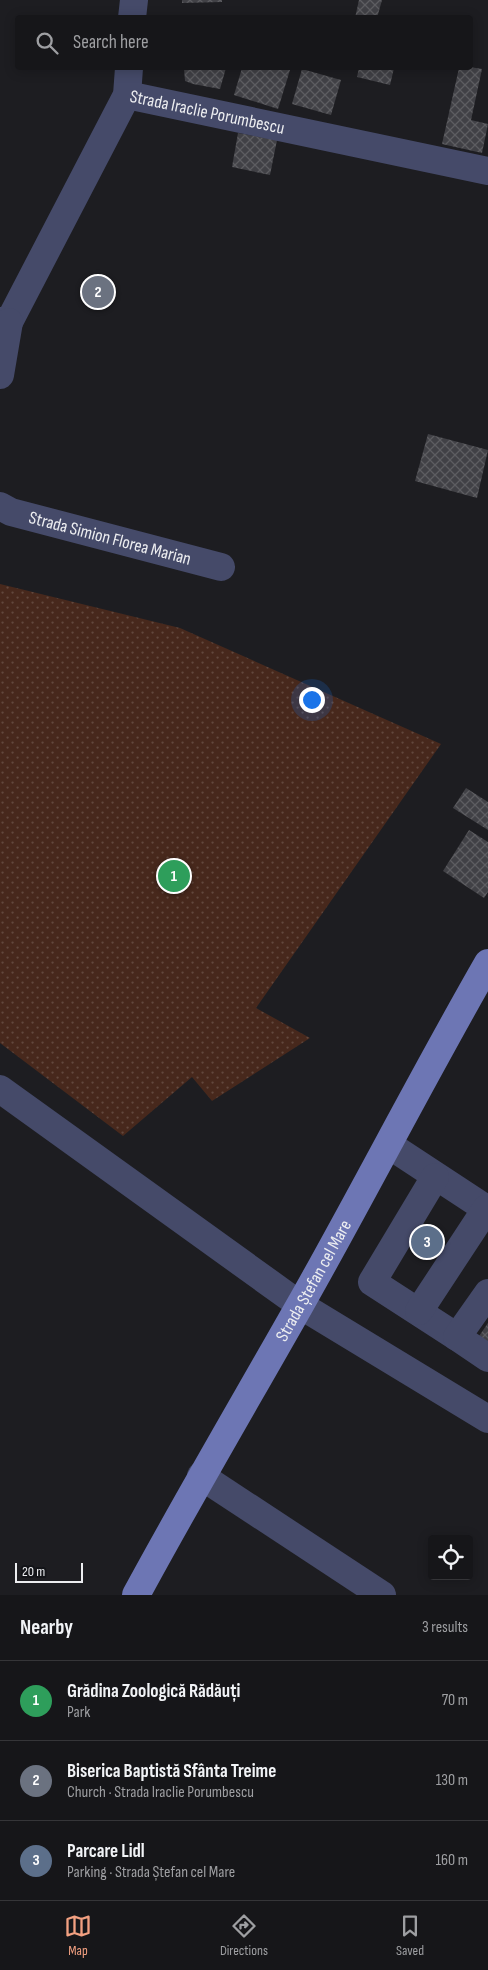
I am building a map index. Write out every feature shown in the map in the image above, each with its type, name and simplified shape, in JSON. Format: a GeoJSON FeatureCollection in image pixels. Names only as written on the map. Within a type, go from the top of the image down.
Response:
{"type":"FeatureCollection","features":[{"type":"Feature","properties":{"kind":"main road","name":"Strada Ștefan cel Mare"},"geometry":{"type":"LineString","coordinates":[[136,1595],[201,1476],[300,1305],[389,1145],[439,1048],[488,963]]}},
{"type":"Feature","properties":{"kind":"street"},"geometry":{"type":"LineString","coordinates":[[132,15],[134,0]]}},
{"type":"Feature","properties":{"kind":"street"},"geometry":{"type":"LineString","coordinates":[[126,95],[129,70]]}},
{"type":"Feature","properties":{"kind":"street","name":"Strada Iraclie Porumbescu"},"geometry":{"type":"LineString","coordinates":[[4,321],[126,95],[488,171]]}},
{"type":"Feature","properties":{"kind":"street"},"geometry":{"type":"LineString","coordinates":[[0,375],[4,321]]}},
{"type":"Feature","properties":{"kind":"street","name":"Strada Simion Florea Marian"},"geometry":{"type":"LineString","coordinates":[[0,506],[20,514],[221,567]]}},
{"type":"Feature","properties":{"kind":"street"},"geometry":{"type":"LineString","coordinates":[[0,1089],[300,1305],[488,1420]]}},
{"type":"Feature","properties":{"kind":"street"},"geometry":{"type":"LineString","coordinates":[[389,1145],[435,1177],[487,1209],[420,1311]]}},
{"type":"Feature","properties":{"kind":"street"},"geometry":{"type":"LineString","coordinates":[[435,1177],[372,1282],[420,1311],[488,1358]]}},
{"type":"Feature","properties":{"kind":"street"},"geometry":{"type":"LineString","coordinates":[[457,1337],[488,1293]]}},
{"type":"Feature","properties":{"kind":"street"},"geometry":{"type":"LineString","coordinates":[[201,1476],[382,1595]]}},
{"type":"Feature","properties":{"kind":"shaded area"},"geometry":{"type":"Polygon","coordinates":[[[0,584],[180,628],[441,744],[256,1008],[310,1038],[212,1101],[192,1077],[123,1136],[0,1043],[0,584]]]}},
{"type":"Feature","properties":{"kind":"building"},"geometry":{"type":"Polygon","coordinates":[[[182,0],[222,0],[222,2],[182,3],[182,0]]]}},
{"type":"Feature","properties":{"kind":"building"},"geometry":{"type":"Polygon","coordinates":[[[359,0],[382,0],[378,15],[356,15],[359,0]]]}},
{"type":"Feature","properties":{"kind":"building"},"geometry":{"type":"Polygon","coordinates":[[[473,68],[482,69],[471,120],[488,124],[482,153],[442,144],[459,70],[473,70],[473,68]]]}},
{"type":"Feature","properties":{"kind":"building"},"geometry":{"type":"Polygon","coordinates":[[[184,70],[225,70],[220,89],[185,81],[184,70]]]}},
{"type":"Feature","properties":{"kind":"building"},"geometry":{"type":"Polygon","coordinates":[[[241,70],[290,70],[278,109],[234,95],[241,70]]]}},
{"type":"Feature","properties":{"kind":"building"},"geometry":{"type":"Polygon","coordinates":[[[302,70],[341,80],[331,115],[292,104],[302,70]]]}},
{"type":"Feature","properties":{"kind":"building"},"geometry":{"type":"Polygon","coordinates":[[[359,70],[394,70],[390,85],[357,77],[359,70]]]}},
{"type":"Feature","properties":{"kind":"building"},"geometry":{"type":"Polygon","coordinates":[[[238,133],[277,140],[270,175],[232,167],[238,133]]]}},
{"type":"Feature","properties":{"kind":"building"},"geometry":{"type":"Polygon","coordinates":[[[428,434],[488,450],[477,498],[415,481],[428,434]]]}},
{"type":"Feature","properties":{"kind":"building"},"geometry":{"type":"Polygon","coordinates":[[[466,788],[488,802],[488,830],[453,808],[466,788]]]}},
{"type":"Feature","properties":{"kind":"building"},"geometry":{"type":"Polygon","coordinates":[[[469,830],[488,842],[488,892],[484,898],[443,871],[469,830]]]}},
{"type":"Feature","properties":{"kind":"building"},"geometry":{"type":"Polygon","coordinates":[[[488,1323],[488,1345],[477,1339],[488,1323]]]}},
{"type":"Feature","properties":{"kind":"place","name":"Biserica Baptistă Sfânta Treime"},"geometry":{"type":"Point","coordinates":[98,292]}},
{"type":"Feature","properties":{"kind":"place","name":"Grădina Zoologică Rădăuți"},"geometry":{"type":"Point","coordinates":[174,876]}},
{"type":"Feature","properties":{"kind":"place","name":"Parcare Lidl"},"geometry":{"type":"Point","coordinates":[427,1242]}}]}
